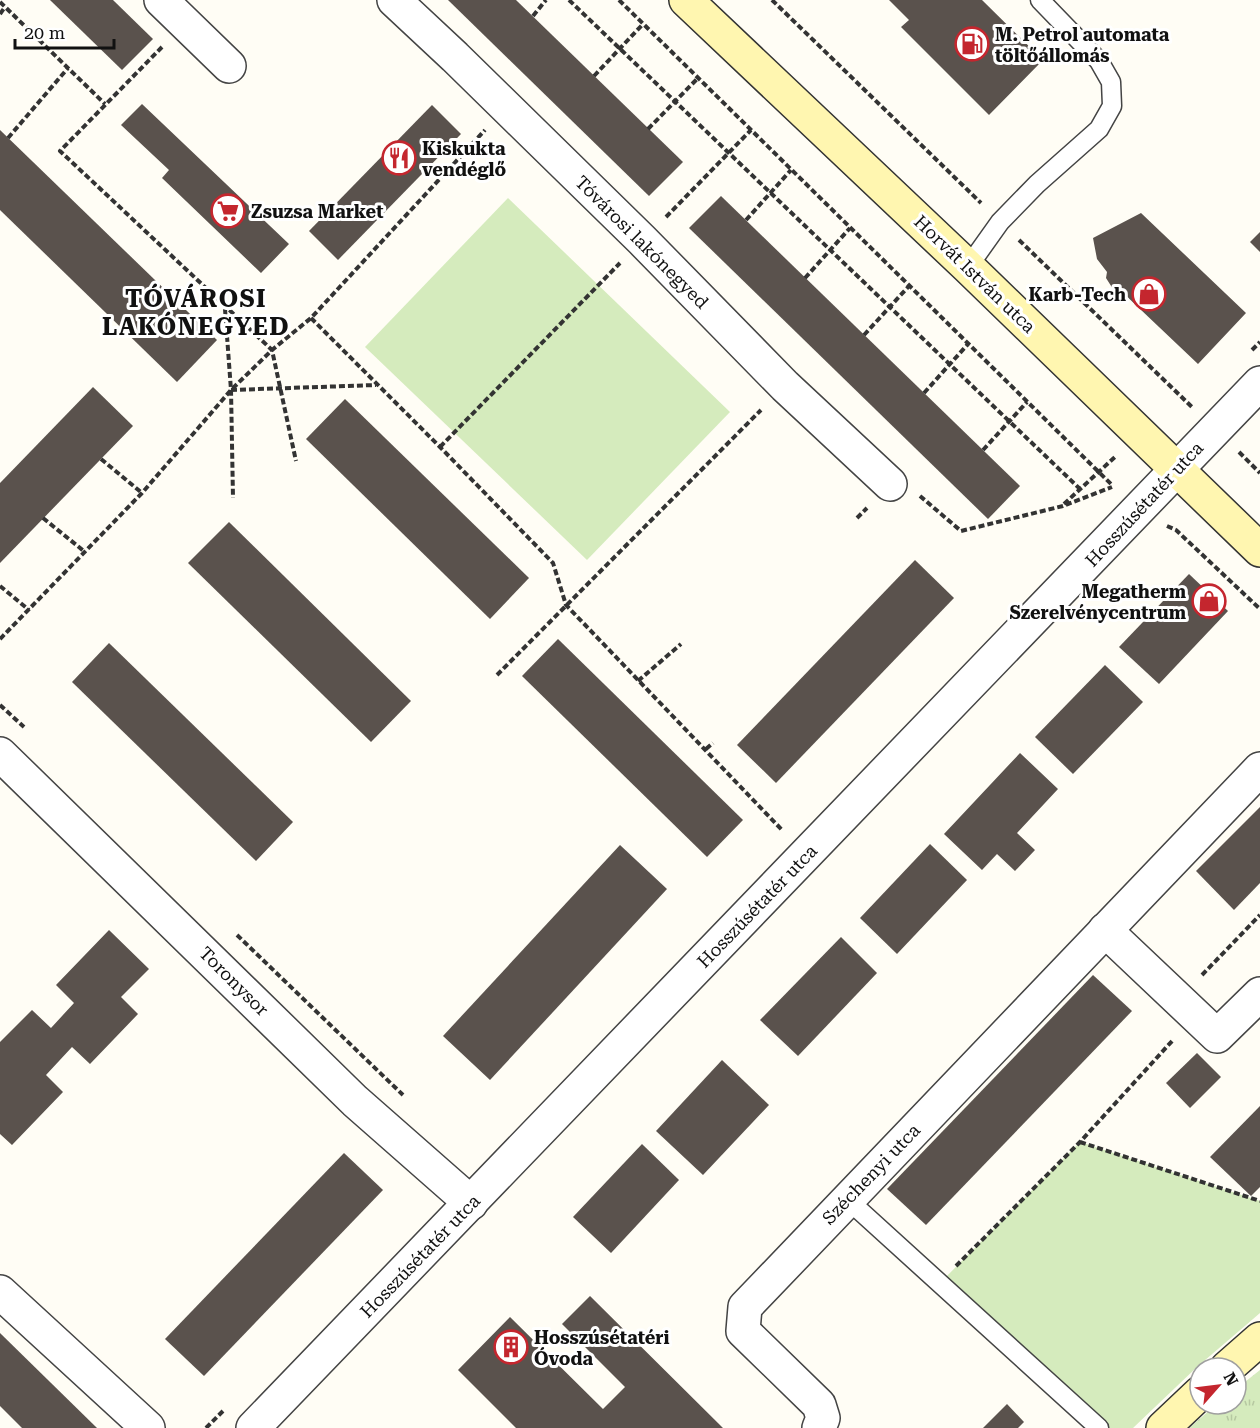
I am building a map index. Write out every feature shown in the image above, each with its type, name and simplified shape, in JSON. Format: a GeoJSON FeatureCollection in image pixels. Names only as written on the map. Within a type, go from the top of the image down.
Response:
{"type":"FeatureCollection","features":[{"type":"Feature","properties":{"kind":"main road","name":"Horvát István utca"},"geometry":{"type":"LineString","coordinates":[[686,0],[968,267],[1260,550]]}},
{"type":"Feature","properties":{"kind":"main road"},"geometry":{"type":"LineString","coordinates":[[1241,1356],[1260,1339]]}},
{"type":"Feature","properties":{"kind":"main road"},"geometry":{"type":"LineString","coordinates":[[1163,1428],[1188,1404]]}},
{"type":"Feature","properties":{"kind":"street"},"geometry":{"type":"LineString","coordinates":[[161,0],[229,66]]}},
{"type":"Feature","properties":{"kind":"street","name":"Tóvárosi lakónegyed"},"geometry":{"type":"LineString","coordinates":[[394,0],[642,240],[785,386],[903,488]]}},
{"type":"Feature","properties":{"kind":"street","name":"Hosszúsétatér utca"},"geometry":{"type":"LineString","coordinates":[[253,1428],[1260,383]]}},
{"type":"Feature","properties":{"kind":"street","name":"Toronysor"},"geometry":{"type":"LineString","coordinates":[[0,754],[356,1101],[471,1203]]}},
{"type":"Feature","properties":{"kind":"street","name":"Széchenyi utca"},"geometry":{"type":"LineString","coordinates":[[819,1428],[823,1418],[819,1405],[743,1331],[745,1307],[1260,769]]}},
{"type":"Feature","properties":{"kind":"street"},"geometry":{"type":"LineString","coordinates":[[1105,930],[1217,1036],[1260,994]]}},
{"type":"Feature","properties":{"kind":"street"},"geometry":{"type":"LineString","coordinates":[[0,1292],[148,1428]]}},
{"type":"Feature","properties":{"kind":"lane"},"geometry":{"type":"LineString","coordinates":[[968,267],[1000,222],[1037,184],[1099,129],[1112,106],[1111,82],[1099,62],[1040,0]]}},
{"type":"Feature","properties":{"kind":"lane"},"geometry":{"type":"LineString","coordinates":[[847,1199],[1099,1428]]}},
{"type":"Feature","properties":{"kind":"path"},"geometry":{"type":"LineString","coordinates":[[533,16],[546,0]]}},
{"type":"Feature","properties":{"kind":"path"},"geometry":{"type":"LineString","coordinates":[[569,0],[1080,489]]}},
{"type":"Feature","properties":{"kind":"path"},"geometry":{"type":"LineString","coordinates":[[619,0],[1113,487],[1063,506],[962,531],[903,488]]}},
{"type":"Feature","properties":{"kind":"path"},"geometry":{"type":"LineString","coordinates":[[0,2],[105,104]]}},
{"type":"Feature","properties":{"kind":"path"},"geometry":{"type":"LineString","coordinates":[[0,14],[6,7]]}},
{"type":"Feature","properties":{"kind":"path"},"geometry":{"type":"LineString","coordinates":[[185,24],[60,151],[272,350],[296,461]]}},
{"type":"Feature","properties":{"kind":"path"},"geometry":{"type":"LineString","coordinates":[[594,76],[643,24]]}},
{"type":"Feature","properties":{"kind":"path"},"geometry":{"type":"LineString","coordinates":[[8,138],[68,68]]}},
{"type":"Feature","properties":{"kind":"path"},"geometry":{"type":"LineString","coordinates":[[648,129],[698,78]]}},
{"type":"Feature","properties":{"kind":"path"},"geometry":{"type":"LineString","coordinates":[[0,639],[142,493],[231,390],[272,350],[311,318],[506,107]]}},
{"type":"Feature","properties":{"kind":"path"},"geometry":{"type":"LineString","coordinates":[[440,447],[751,130]]}},
{"type":"Feature","properties":{"kind":"path"},"geometry":{"type":"LineString","coordinates":[[746,220],[791,170]]}},
{"type":"Feature","properties":{"kind":"path"},"geometry":{"type":"LineString","coordinates":[[805,278],[850,228]]}},
{"type":"Feature","properties":{"kind":"path"},"geometry":{"type":"LineString","coordinates":[[864,335],[909,286]]}},
{"type":"Feature","properties":{"kind":"path"},"geometry":{"type":"LineString","coordinates":[[225,308],[231,390],[234,498]]}},
{"type":"Feature","properties":{"kind":"path"},"geometry":{"type":"LineString","coordinates":[[311,318],[553,563],[566,604],[783,832]]}},
{"type":"Feature","properties":{"kind":"path"},"geometry":{"type":"LineString","coordinates":[[924,393],[968,344]]}},
{"type":"Feature","properties":{"kind":"path"},"geometry":{"type":"LineString","coordinates":[[231,390],[377,384]]}},
{"type":"Feature","properties":{"kind":"path"},"geometry":{"type":"LineString","coordinates":[[497,675],[785,386]]}},
{"type":"Feature","properties":{"kind":"path"},"geometry":{"type":"LineString","coordinates":[[983,450],[1027,402]]}},
{"type":"Feature","properties":{"kind":"path"},"geometry":{"type":"LineString","coordinates":[[101,459],[142,493]]}},
{"type":"Feature","properties":{"kind":"path"},"geometry":{"type":"LineString","coordinates":[[1063,506],[1098,471]]}},
{"type":"Feature","properties":{"kind":"path"},"geometry":{"type":"LineString","coordinates":[[1138,512],[1176,530],[1260,609]]}},
{"type":"Feature","properties":{"kind":"path"},"geometry":{"type":"LineString","coordinates":[[43,518],[85,552]]}},
{"type":"Feature","properties":{"kind":"path"},"geometry":{"type":"LineString","coordinates":[[0,585],[29,610]]}},
{"type":"Feature","properties":{"kind":"path"},"geometry":{"type":"LineString","coordinates":[[638,681],[681,644]]}},
{"type":"Feature","properties":{"kind":"path"},"geometry":{"type":"LineString","coordinates":[[0,705],[32,735]]}},
{"type":"Feature","properties":{"kind":"path"},"geometry":{"type":"LineString","coordinates":[[706,749],[713,743]]}},
{"type":"Feature","properties":{"kind":"path"},"geometry":{"type":"LineString","coordinates":[[939,1284],[1080,1142],[1260,915]]}},
{"type":"Feature","properties":{"kind":"path"},"geometry":{"type":"LineString","coordinates":[[237,935],[408,1100]]}},
{"type":"Feature","properties":{"kind":"path"},"geometry":{"type":"LineString","coordinates":[[1080,1142],[1260,1201]]}},
{"type":"Feature","properties":{"kind":"green space"},"geometry":{"type":"Polygon","coordinates":[[[508,198],[730,412],[587,560],[365,347],[508,198]]]}},
{"type":"Feature","properties":{"kind":"green space"},"geometry":{"type":"Polygon","coordinates":[[[1080,1142],[1260,1201],[1260,1313],[1210,1356],[1188,1356],[1188,1376],[1133,1428],[1099,1428],[939,1284],[1080,1142]]]}},
{"type":"Feature","properties":{"kind":"green space"},"geometry":{"type":"Polygon","coordinates":[[[1260,1370],[1260,1428],[1189,1428],[1203,1416],[1248,1416],[1248,1380],[1260,1370]]]}},
{"type":"Feature","properties":{"kind":"building"},"geometry":{"type":"Polygon","coordinates":[[[50,0],[113,0],[153,39],[122,70],[50,0]]]}},
{"type":"Feature","properties":{"kind":"building"},"geometry":{"type":"Polygon","coordinates":[[[448,0],[516,0],[683,162],[649,196],[448,0]]]}},
{"type":"Feature","properties":{"kind":"building","name":"M. Petrol automata töltőállomás"},"geometry":{"type":"Polygon","coordinates":[[[889,0],[982,0],[1043,60],[989,115],[901,27],[909,20],[889,0]]]}},
{"type":"Feature","properties":{"kind":"building"},"geometry":{"type":"Polygon","coordinates":[[[142,104],[289,244],[261,273],[162,178],[169,170],[121,125],[142,104]]]}},
{"type":"Feature","properties":{"kind":"building"},"geometry":{"type":"Polygon","coordinates":[[[432,105],[461,134],[338,260],[309,231],[432,105]]]}},
{"type":"Feature","properties":{"kind":"building"},"geometry":{"type":"Polygon","coordinates":[[[0,130],[217,340],[177,382],[0,210],[0,130]]]}},
{"type":"Feature","properties":{"kind":"building"},"geometry":{"type":"Polygon","coordinates":[[[721,196],[1020,486],[988,519],[689,228],[721,196]]]}},
{"type":"Feature","properties":{"kind":"building"},"geometry":{"type":"Polygon","coordinates":[[[1141,213],[1246,313],[1198,364],[1120,290],[1113,289],[1106,278],[1107,272],[1097,259],[1093,238],[1141,213]]]}},
{"type":"Feature","properties":{"kind":"building"},"geometry":{"type":"Polygon","coordinates":[[[1260,232],[1260,252],[1250,242],[1260,232]]]}},
{"type":"Feature","properties":{"kind":"building"},"geometry":{"type":"Polygon","coordinates":[[[93,387],[133,426],[0,563],[0,483],[93,387]]]}},
{"type":"Feature","properties":{"kind":"building"},"geometry":{"type":"Polygon","coordinates":[[[345,399],[529,578],[490,619],[306,439],[345,399]]]}},
{"type":"Feature","properties":{"kind":"building"},"geometry":{"type":"Polygon","coordinates":[[[229,522],[411,701],[371,742],[188,563],[229,522]]]}},
{"type":"Feature","properties":{"kind":"building"},"geometry":{"type":"Polygon","coordinates":[[[915,560],[954,598],[776,783],[737,745],[915,560]]]}},
{"type":"Feature","properties":{"kind":"building"},"geometry":{"type":"Polygon","coordinates":[[[1189,574],[1228,611],[1159,684],[1119,647],[1189,574]]]}},
{"type":"Feature","properties":{"kind":"building"},"geometry":{"type":"Polygon","coordinates":[[[558,639],[743,820],[707,857],[522,676],[558,639]]]}},
{"type":"Feature","properties":{"kind":"building"},"geometry":{"type":"Polygon","coordinates":[[[109,643],[293,822],[256,861],[72,682],[109,643]]]}},
{"type":"Feature","properties":{"kind":"building"},"geometry":{"type":"Polygon","coordinates":[[[1105,665],[1143,702],[1073,774],[1035,737],[1105,665]]]}},
{"type":"Feature","properties":{"kind":"building"},"geometry":{"type":"Polygon","coordinates":[[[1020,753],[1058,789],[1017,833],[1035,850],[1015,871],[997,854],[982,870],[944,834],[1020,753]]]}},
{"type":"Feature","properties":{"kind":"building"},"geometry":{"type":"Polygon","coordinates":[[[1260,807],[1260,883],[1234,910],[1196,871],[1260,807]]]}},
{"type":"Feature","properties":{"kind":"building"},"geometry":{"type":"Polygon","coordinates":[[[930,844],[967,880],[897,954],[860,918],[930,844]]]}},
{"type":"Feature","properties":{"kind":"building"},"geometry":{"type":"Polygon","coordinates":[[[620,845],[667,889],[490,1080],[443,1036],[620,845]]]}},
{"type":"Feature","properties":{"kind":"building"},"geometry":{"type":"Polygon","coordinates":[[[109,930],[149,969],[121,997],[138,1014],[90,1064],[72,1047],[46,1075],[63,1092],[12,1145],[0,1134],[0,1042],[32,1010],[51,1028],[74,1003],[56,985],[109,930]]]}},
{"type":"Feature","properties":{"kind":"building"},"geometry":{"type":"Polygon","coordinates":[[[841,937],[877,973],[798,1056],[760,1020],[841,937]]]}},
{"type":"Feature","properties":{"kind":"building"},"geometry":{"type":"Polygon","coordinates":[[[1093,975],[1132,1011],[926,1225],[887,1189],[1093,975]]]}},
{"type":"Feature","properties":{"kind":"building"},"geometry":{"type":"Polygon","coordinates":[[[1197,1053],[1221,1077],[1190,1108],[1166,1083],[1197,1053]]]}},
{"type":"Feature","properties":{"kind":"building"},"geometry":{"type":"Polygon","coordinates":[[[722,1060],[769,1105],[703,1175],[656,1131],[722,1060]]]}},
{"type":"Feature","properties":{"kind":"building"},"geometry":{"type":"Polygon","coordinates":[[[1260,1106],[1260,1187],[1251,1196],[1210,1157],[1260,1106]]]}},
{"type":"Feature","properties":{"kind":"building"},"geometry":{"type":"Polygon","coordinates":[[[642,1144],[679,1180],[611,1253],[573,1217],[642,1144]]]}},
{"type":"Feature","properties":{"kind":"building"},"geometry":{"type":"Polygon","coordinates":[[[344,1153],[383,1190],[204,1376],[165,1339],[344,1153]]]}},
{"type":"Feature","properties":{"kind":"building","name":"Hosszúsétatéri Óvoda"},"geometry":{"type":"Polygon","coordinates":[[[590,1296],[723,1428],[516,1428],[458,1370],[510,1317],[603,1409],[625,1387],[562,1324],[590,1296]]]}},
{"type":"Feature","properties":{"kind":"building"},"geometry":{"type":"Polygon","coordinates":[[[0,1333],[97,1428],[22,1428],[0,1406],[0,1333]]]}},
{"type":"Feature","properties":{"kind":"building"},"geometry":{"type":"Polygon","coordinates":[[[1007,1404],[1024,1422],[1018,1428],[983,1428],[1007,1404]]]}},
{"type":"Feature","properties":{"kind":"place","name":"M. Petrol automata töltőállomás"},"geometry":{"type":"Point","coordinates":[972,44]}},
{"type":"Feature","properties":{"kind":"place","name":"Kiskukta vendéglő"},"geometry":{"type":"Point","coordinates":[399,158]}},
{"type":"Feature","properties":{"kind":"place","name":"Zsuzsa Market"},"geometry":{"type":"Point","coordinates":[228,211]}},
{"type":"Feature","properties":{"kind":"place","name":"Karb-Tech"},"geometry":{"type":"Point","coordinates":[1149,294]}},
{"type":"Feature","properties":{"kind":"place","name":"Megatherm Szerelvénycentrum"},"geometry":{"type":"Point","coordinates":[1209,601]}},
{"type":"Feature","properties":{"kind":"place","name":"Hosszúsétatéri Óvoda"},"geometry":{"type":"Point","coordinates":[511,1347]}},
{"type":"Feature","properties":{"kind":"district","name":"TÓVÁROSI LAKÓNEGYED"},"geometry":{"type":"Point","coordinates":[196,313]}}]}
